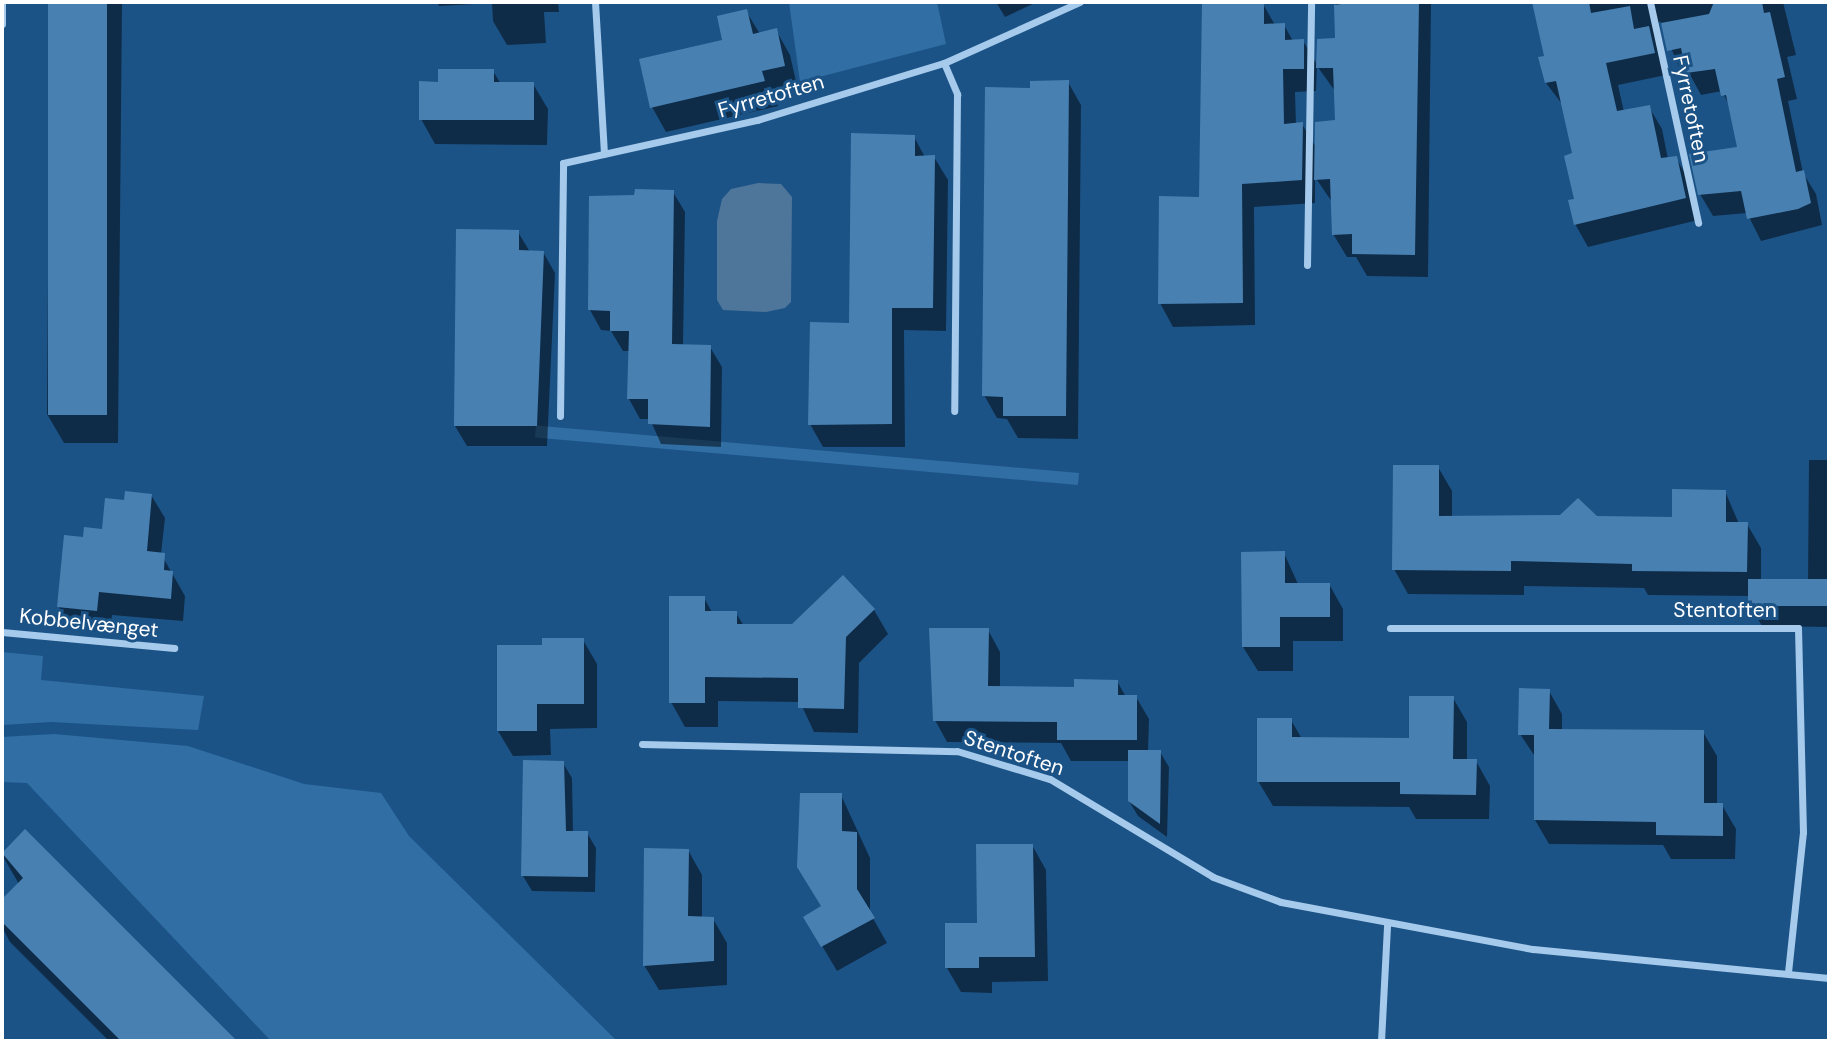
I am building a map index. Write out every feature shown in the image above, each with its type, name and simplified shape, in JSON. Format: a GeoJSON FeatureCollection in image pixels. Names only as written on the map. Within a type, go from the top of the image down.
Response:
{"type":"FeatureCollection","features":[{"type":"Feature","properties":{"kind":"street"},"geometry":{"type":"LineString","coordinates":[[2,2],[2,24]]}},
{"type":"Feature","properties":{"kind":"street"},"geometry":{"type":"LineString","coordinates":[[595,2],[604,154]]}},
{"type":"Feature","properties":{"kind":"street","name":"Fyrretoften"},"geometry":{"type":"LineString","coordinates":[[560,416],[563,163],[757,120],[944,62],[1080,2]]}},
{"type":"Feature","properties":{"kind":"street"},"geometry":{"type":"LineString","coordinates":[[1307,265],[1311,2]]}},
{"type":"Feature","properties":{"kind":"street","name":"Fyrretoften"},"geometry":{"type":"LineString","coordinates":[[1650,2],[1698,223]]}},
{"type":"Feature","properties":{"kind":"street"},"geometry":{"type":"LineString","coordinates":[[944,62],[957,94],[954,411]]}},
{"type":"Feature","properties":{"kind":"street","name":"Stentoften"},"geometry":{"type":"LineString","coordinates":[[1390,628],[1798,628],[1803,832],[1788,973]]}},
{"type":"Feature","properties":{"kind":"street","name":"Kobbelvænget"},"geometry":{"type":"LineString","coordinates":[[2,632],[174,648]]}},
{"type":"Feature","properties":{"kind":"street","name":"Stentoften"},"geometry":{"type":"LineString","coordinates":[[642,744],[957,751],[1050,779],[1213,877],[1281,902],[1387,925],[1533,949],[1829,978]]}},
{"type":"Feature","properties":{"kind":"street"},"geometry":{"type":"LineString","coordinates":[[1381,1041],[1387,925]]}},
{"type":"Feature","properties":{"kind":"shaded area"},"geometry":{"type":"Polygon","coordinates":[[[789,2],[937,2],[946,44],[800,82],[789,2]]]}},
{"type":"Feature","properties":{"kind":"shaded area"},"geometry":{"type":"Polygon","coordinates":[[[758,183],[781,184],[792,197],[791,302],[785,308],[766,312],[723,310],[717,300],[717,221],[722,199],[731,189],[758,183]]]}},
{"type":"Feature","properties":{"kind":"shaded area"},"geometry":{"type":"Polygon","coordinates":[[[536,426],[1079,473],[1078,485],[535,437],[536,426]]]}},
{"type":"Feature","properties":{"kind":"shaded area"},"geometry":{"type":"Polygon","coordinates":[[[2,652],[43,656],[41,680],[204,696],[198,730],[51,722],[2,725],[2,652]]]}},
{"type":"Feature","properties":{"kind":"shaded area"},"geometry":{"type":"Polygon","coordinates":[[[54,734],[188,746],[304,784],[381,793],[409,836],[617,1041],[271,1041],[27,783],[2,782],[2,737],[54,734]]]}},
{"type":"Feature","properties":{"kind":"building"},"geometry":{"type":"Polygon","coordinates":[[[48,2],[107,2],[107,415],[48,415],[48,2]]]}},
{"type":"Feature","properties":{"kind":"building"},"geometry":{"type":"Polygon","coordinates":[[[1202,2],[1264,3],[1264,24],[1285,23],[1285,40],[1304,39],[1304,69],[1283,69],[1284,124],[1303,122],[1302,180],[1242,184],[1243,303],[1158,304],[1159,196],[1199,197],[1202,2]]]}},
{"type":"Feature","properties":{"kind":"building"},"geometry":{"type":"Polygon","coordinates":[[[1356,2],[1419,2],[1415,255],[1352,254],[1352,234],[1332,235],[1330,179],[1314,180],[1315,122],[1335,120],[1333,68],[1316,68],[1317,39],[1335,38],[1334,5],[1356,2]]]}},
{"type":"Feature","properties":{"kind":"building"},"geometry":{"type":"Polygon","coordinates":[[[1532,2],[1589,2],[1591,13],[1630,6],[1634,29],[1649,26],[1655,53],[1606,63],[1617,111],[1650,105],[1661,158],[1677,156],[1686,198],[1574,225],[1568,200],[1574,199],[1564,156],[1572,153],[1556,81],[1545,83],[1538,57],[1544,56],[1532,2]]]}},
{"type":"Feature","properties":{"kind":"building"},"geometry":{"type":"Polygon","coordinates":[[[1714,2],[1762,2],[1764,13],[1770,12],[1785,77],[1777,79],[1796,172],[1804,170],[1811,203],[1798,209],[1747,219],[1741,191],[1698,195],[1689,154],[1737,147],[1726,95],[1721,96],[1715,69],[1686,73],[1681,48],[1667,51],[1661,23],[1709,14],[1714,2]]]}},
{"type":"Feature","properties":{"kind":"building"},"geometry":{"type":"Polygon","coordinates":[[[747,9],[753,34],[777,28],[785,66],[762,71],[765,81],[650,108],[639,59],[722,40],[717,16],[747,9]]]}},
{"type":"Feature","properties":{"kind":"building"},"geometry":{"type":"Polygon","coordinates":[[[438,69],[494,69],[494,82],[534,82],[534,120],[419,120],[419,81],[438,82],[438,69]]]}},
{"type":"Feature","properties":{"kind":"building"},"geometry":{"type":"Polygon","coordinates":[[[1069,80],[1066,416],[1003,416],[1003,397],[982,396],[985,87],[1030,88],[1030,81],[1069,80]]]}},
{"type":"Feature","properties":{"kind":"building"},"geometry":{"type":"Polygon","coordinates":[[[851,133],[915,135],[915,156],[935,155],[933,308],[892,308],[892,424],[808,425],[810,322],[849,323],[851,133]]]}},
{"type":"Feature","properties":{"kind":"building"},"geometry":{"type":"Polygon","coordinates":[[[635,189],[674,190],[672,344],[711,345],[710,427],[648,424],[648,399],[627,399],[629,331],[610,331],[610,311],[588,310],[589,196],[634,195],[635,189]]]}},
{"type":"Feature","properties":{"kind":"building"},"geometry":{"type":"Polygon","coordinates":[[[456,229],[519,230],[519,250],[544,251],[537,426],[454,426],[456,229]]]}},
{"type":"Feature","properties":{"kind":"building"},"geometry":{"type":"Polygon","coordinates":[[[1393,465],[1439,465],[1439,516],[1560,515],[1578,498],[1597,516],[1672,517],[1672,489],[1726,490],[1726,522],[1748,522],[1747,572],[1632,571],[1632,564],[1511,561],[1511,571],[1392,570],[1393,465]]]}},
{"type":"Feature","properties":{"kind":"building"},"geometry":{"type":"Polygon","coordinates":[[[125,491],[152,494],[147,551],[165,553],[164,570],[173,571],[171,599],[99,592],[97,611],[57,607],[64,535],[83,537],[84,527],[102,529],[105,498],[124,500],[125,491]]]}},
{"type":"Feature","properties":{"kind":"building"},"geometry":{"type":"Polygon","coordinates":[[[1285,551],[1285,583],[1330,583],[1330,617],[1280,617],[1280,647],[1242,647],[1241,552],[1285,551]]]}},
{"type":"Feature","properties":{"kind":"building"},"geometry":{"type":"Polygon","coordinates":[[[843,575],[875,609],[846,637],[844,709],[798,708],[798,678],[705,677],[705,703],[669,703],[669,596],[705,596],[705,611],[737,611],[737,624],[792,624],[843,575]]]}},
{"type":"Feature","properties":{"kind":"building"},"geometry":{"type":"Polygon","coordinates":[[[1748,579],[1829,579],[1829,606],[1748,606],[1748,579]]]}},
{"type":"Feature","properties":{"kind":"building"},"geometry":{"type":"Polygon","coordinates":[[[929,628],[989,628],[988,686],[1074,687],[1074,679],[1118,680],[1118,695],[1137,695],[1137,740],[1057,740],[1057,722],[933,721],[929,628]]]}},
{"type":"Feature","properties":{"kind":"building"},"geometry":{"type":"Polygon","coordinates":[[[542,638],[584,638],[584,704],[537,704],[537,731],[497,731],[497,645],[542,645],[542,638]]]}},
{"type":"Feature","properties":{"kind":"building"},"geometry":{"type":"Polygon","coordinates":[[[1519,688],[1550,689],[1549,729],[1704,730],[1704,803],[1723,803],[1723,836],[1656,835],[1656,822],[1534,820],[1534,735],[1518,735],[1519,688]]]}},
{"type":"Feature","properties":{"kind":"building"},"geometry":{"type":"Polygon","coordinates":[[[1409,696],[1454,696],[1453,759],[1477,759],[1476,795],[1400,794],[1400,782],[1257,782],[1257,718],[1292,718],[1292,737],[1409,738],[1409,696]]]}},
{"type":"Feature","properties":{"kind":"building"},"geometry":{"type":"Polygon","coordinates":[[[1128,750],[1161,750],[1160,824],[1128,801],[1128,750]]]}},
{"type":"Feature","properties":{"kind":"building"},"geometry":{"type":"Polygon","coordinates":[[[523,760],[564,761],[566,831],[588,831],[588,877],[521,876],[523,760]]]}},
{"type":"Feature","properties":{"kind":"building"},"geometry":{"type":"Polygon","coordinates":[[[800,793],[842,793],[842,831],[857,832],[857,889],[875,918],[821,947],[803,917],[821,906],[797,867],[800,793]]]}},
{"type":"Feature","properties":{"kind":"building"},"geometry":{"type":"Polygon","coordinates":[[[25,829],[237,1041],[121,1041],[2,922],[2,899],[23,878],[2,853],[25,829]]]}},
{"type":"Feature","properties":{"kind":"building"},"geometry":{"type":"Polygon","coordinates":[[[976,844],[1033,844],[1035,957],[979,957],[979,968],[945,968],[945,923],[977,923],[976,844]]]}},
{"type":"Feature","properties":{"kind":"building"},"geometry":{"type":"Polygon","coordinates":[[[644,848],[689,849],[688,916],[714,917],[714,961],[643,966],[644,848]]]}}]}
